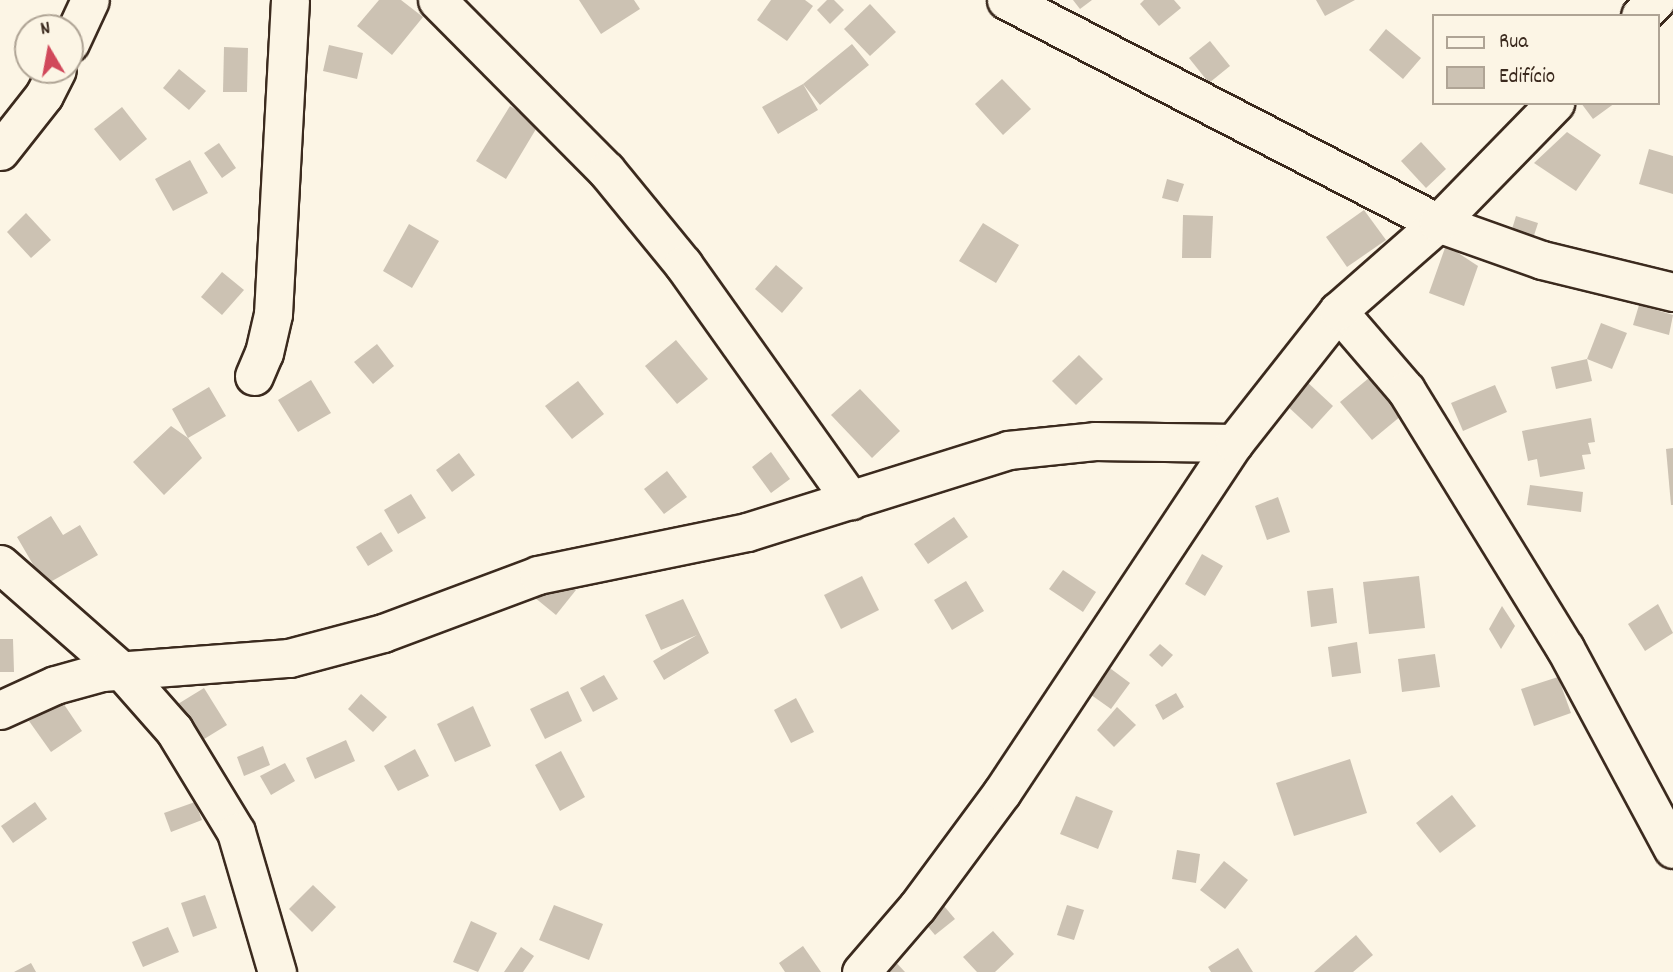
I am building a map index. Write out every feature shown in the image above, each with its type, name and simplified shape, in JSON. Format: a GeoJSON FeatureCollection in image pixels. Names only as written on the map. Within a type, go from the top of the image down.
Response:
{"type":"FeatureCollection","features":[{"type":"Feature","properties":{"kind":"street"},"geometry":{"type":"LineString","coordinates":[[254,376],[264,353],[273,314],[290,0]]}},
{"type":"Feature","properties":{"kind":"street"},"geometry":{"type":"LineString","coordinates":[[437,0],[606,170],[683,264],[851,500]]}},
{"type":"Feature","properties":{"kind":"street"},"geometry":{"type":"LineString","coordinates":[[1006,0],[1438,223],[1542,260],[1673,292]]}},
{"type":"Feature","properties":{"kind":"street"},"geometry":{"type":"LineString","coordinates":[[1642,14],[1656,0]]}},
{"type":"Feature","properties":{"kind":"street"},"geometry":{"type":"LineString","coordinates":[[0,151],[50,84]]}},
{"type":"Feature","properties":{"kind":"street"},"geometry":{"type":"LineString","coordinates":[[861,972],[917,908],[1002,792],[1234,443],[1338,311],[1438,223],[1553,105]]}},
{"type":"Feature","properties":{"kind":"street"},"geometry":{"type":"LineString","coordinates":[[1338,311],[1406,390],[1565,648],[1673,849]]}},
{"type":"Feature","properties":{"kind":"street"},"geometry":{"type":"LineString","coordinates":[[0,710],[55,685],[122,671],[289,658],[383,633],[538,575],[747,532],[1007,450],[1095,440],[1234,443]]}},
{"type":"Feature","properties":{"kind":"street"},"geometry":{"type":"LineString","coordinates":[[0,564],[122,671],[174,730],[236,832],[277,972]]}},
{"type":"Feature","properties":{"kind":"building"},"geometry":{"type":"Polygon","coordinates":[[[379,0],[401,0],[423,17],[392,55],[357,26],[379,0]]]}},
{"type":"Feature","properties":{"kind":"building"},"geometry":{"type":"Polygon","coordinates":[[[579,0],[634,0],[640,9],[601,34],[579,0]]]}},
{"type":"Feature","properties":{"kind":"building"},"geometry":{"type":"Polygon","coordinates":[[[771,0],[805,0],[813,6],[787,41],[757,20],[771,0]]]}},
{"type":"Feature","properties":{"kind":"building"},"geometry":{"type":"Polygon","coordinates":[[[827,0],[834,0],[844,10],[830,24],[817,10],[827,0]]]}},
{"type":"Feature","properties":{"kind":"building"},"geometry":{"type":"Polygon","coordinates":[[[1073,0],[1092,0],[1080,9],[1073,0]]]}},
{"type":"Feature","properties":{"kind":"building"},"geometry":{"type":"Polygon","coordinates":[[[1144,0],[1174,0],[1181,8],[1159,26],[1140,4],[1144,0]]]}},
{"type":"Feature","properties":{"kind":"building"},"geometry":{"type":"Polygon","coordinates":[[[1316,0],[1355,0],[1325,16],[1316,0]]]}},
{"type":"Feature","properties":{"kind":"building"},"geometry":{"type":"Polygon","coordinates":[[[870,4],[896,32],[870,56],[844,29],[870,4]]]}},
{"type":"Feature","properties":{"kind":"building"},"geometry":{"type":"Polygon","coordinates":[[[1386,29],[1421,58],[1403,79],[1369,50],[1386,29]]]}},
{"type":"Feature","properties":{"kind":"building"},"geometry":{"type":"Polygon","coordinates":[[[1210,41],[1230,66],[1209,83],[1189,58],[1210,41]]]}},
{"type":"Feature","properties":{"kind":"building"},"geometry":{"type":"Polygon","coordinates":[[[852,44],[869,65],[820,105],[803,84],[852,44]]]}},
{"type":"Feature","properties":{"kind":"building"},"geometry":{"type":"Polygon","coordinates":[[[329,45],[363,53],[357,79],[323,71],[329,45]]]}},
{"type":"Feature","properties":{"kind":"building"},"geometry":{"type":"Polygon","coordinates":[[[224,47],[248,48],[247,92],[223,92],[224,47]]]}},
{"type":"Feature","properties":{"kind":"building"},"geometry":{"type":"Polygon","coordinates":[[[179,69],[206,91],[189,110],[163,88],[179,69]]]}},
{"type":"Feature","properties":{"kind":"building"},"geometry":{"type":"Polygon","coordinates":[[[1002,79],[1031,109],[1003,135],[975,104],[1002,79]]]}},
{"type":"Feature","properties":{"kind":"building"},"geometry":{"type":"Polygon","coordinates":[[[803,84],[818,110],[778,134],[762,107],[803,84]]]}},
{"type":"Feature","properties":{"kind":"building"},"geometry":{"type":"Polygon","coordinates":[[[1582,105],[1612,105],[1593,119],[1582,105]]]}},
{"type":"Feature","properties":{"kind":"building"},"geometry":{"type":"Polygon","coordinates":[[[510,106],[539,124],[506,179],[476,161],[510,106]]]}},
{"type":"Feature","properties":{"kind":"building"},"geometry":{"type":"Polygon","coordinates":[[[122,107],[147,139],[120,161],[94,129],[122,107]]]}},
{"type":"Feature","properties":{"kind":"building"},"geometry":{"type":"Polygon","coordinates":[[[1567,132],[1601,155],[1576,191],[1534,163],[1567,132]]]}},
{"type":"Feature","properties":{"kind":"building"},"geometry":{"type":"Polygon","coordinates":[[[1421,142],[1446,169],[1426,188],[1401,161],[1421,142]]]}},
{"type":"Feature","properties":{"kind":"building"},"geometry":{"type":"Polygon","coordinates":[[[219,143],[236,168],[222,178],[204,153],[219,143]]]}},
{"type":"Feature","properties":{"kind":"building"},"geometry":{"type":"Polygon","coordinates":[[[1649,149],[1673,156],[1673,194],[1639,184],[1649,149]]]}},
{"type":"Feature","properties":{"kind":"building"},"geometry":{"type":"Polygon","coordinates":[[[190,160],[208,193],[173,211],[155,179],[190,160]]]}},
{"type":"Feature","properties":{"kind":"building"},"geometry":{"type":"Polygon","coordinates":[[[1167,179],[1184,184],[1178,202],[1162,198],[1167,179]]]}},
{"type":"Feature","properties":{"kind":"building"},"geometry":{"type":"Polygon","coordinates":[[[1364,210],[1386,240],[1347,267],[1326,237],[1364,210]]]}},
{"type":"Feature","properties":{"kind":"building"},"geometry":{"type":"Polygon","coordinates":[[[26,213],[51,240],[31,258],[7,232],[26,213]]]}},
{"type":"Feature","properties":{"kind":"building"},"geometry":{"type":"Polygon","coordinates":[[[1183,215],[1213,216],[1211,258],[1182,258],[1183,215]]]}},
{"type":"Feature","properties":{"kind":"building"},"geometry":{"type":"Polygon","coordinates":[[[1516,216],[1538,223],[1531,245],[1509,239],[1516,216]]]}},
{"type":"Feature","properties":{"kind":"building"},"geometry":{"type":"Polygon","coordinates":[[[983,223],[1019,245],[996,283],[959,261],[983,223]]]}},
{"type":"Feature","properties":{"kind":"building"},"geometry":{"type":"Polygon","coordinates":[[[409,224],[439,241],[412,288],[383,271],[409,224]]]}},
{"type":"Feature","properties":{"kind":"building"},"geometry":{"type":"Polygon","coordinates":[[[1446,245],[1478,266],[1464,306],[1429,293],[1446,245]]]}},
{"type":"Feature","properties":{"kind":"building"},"geometry":{"type":"Polygon","coordinates":[[[776,265],[803,288],[782,313],[755,289],[776,265]]]}},
{"type":"Feature","properties":{"kind":"building"},"geometry":{"type":"Polygon","coordinates":[[[222,272],[244,290],[222,315],[201,297],[222,272]]]}},
{"type":"Feature","properties":{"kind":"building"},"geometry":{"type":"Polygon","coordinates":[[[1639,305],[1673,315],[1669,335],[1633,325],[1639,305]]]}},
{"type":"Feature","properties":{"kind":"building"},"geometry":{"type":"Polygon","coordinates":[[[1601,323],[1627,333],[1612,369],[1587,359],[1601,323]]]}},
{"type":"Feature","properties":{"kind":"building"},"geometry":{"type":"Polygon","coordinates":[[[676,340],[708,379],[677,404],[645,366],[676,340]]]}},
{"type":"Feature","properties":{"kind":"building"},"geometry":{"type":"Polygon","coordinates":[[[377,344],[394,366],[373,384],[354,362],[377,344]]]}},
{"type":"Feature","properties":{"kind":"building"},"geometry":{"type":"Polygon","coordinates":[[[1079,355],[1103,379],[1076,405],[1052,381],[1079,355]]]}},
{"type":"Feature","properties":{"kind":"building"},"geometry":{"type":"Polygon","coordinates":[[[1587,359],[1592,381],[1556,389],[1551,367],[1587,359]]]}},
{"type":"Feature","properties":{"kind":"building"},"geometry":{"type":"Polygon","coordinates":[[[1375,373],[1407,411],[1372,440],[1340,402],[1375,373]]]}},
{"type":"Feature","properties":{"kind":"building"},"geometry":{"type":"Polygon","coordinates":[[[311,380],[331,413],[298,432],[278,400],[311,380]]]}},
{"type":"Feature","properties":{"kind":"building"},"geometry":{"type":"Polygon","coordinates":[[[1305,380],[1333,406],[1312,429],[1284,403],[1305,380]]]}},
{"type":"Feature","properties":{"kind":"building"},"geometry":{"type":"Polygon","coordinates":[[[578,381],[604,414],[572,439],[545,406],[578,381]]]}},
{"type":"Feature","properties":{"kind":"building"},"geometry":{"type":"Polygon","coordinates":[[[1495,385],[1507,412],[1463,431],[1451,403],[1495,385]]]}},
{"type":"Feature","properties":{"kind":"building"},"geometry":{"type":"Polygon","coordinates":[[[209,387],[226,416],[188,438],[172,409],[209,387]]]}},
{"type":"Feature","properties":{"kind":"building"},"geometry":{"type":"Polygon","coordinates":[[[860,389],[900,431],[872,458],[831,415],[860,389]]]}},
{"type":"Feature","properties":{"kind":"building"},"geometry":{"type":"Polygon","coordinates":[[[1591,418],[1595,442],[1588,443],[1591,454],[1582,455],[1585,469],[1540,477],[1537,459],[1528,461],[1522,431],[1591,418]]]}},
{"type":"Feature","properties":{"kind":"building"},"geometry":{"type":"Polygon","coordinates":[[[171,426],[188,438],[202,458],[164,495],[133,462],[171,426]]]}},
{"type":"Feature","properties":{"kind":"building"},"geometry":{"type":"Polygon","coordinates":[[[1673,448],[1673,505],[1671,505],[1666,449],[1673,448]]]}},
{"type":"Feature","properties":{"kind":"building"},"geometry":{"type":"Polygon","coordinates":[[[771,452],[790,479],[771,493],[752,467],[771,452]]]}},
{"type":"Feature","properties":{"kind":"building"},"geometry":{"type":"Polygon","coordinates":[[[459,453],[475,475],[452,492],[436,470],[459,453]]]}},
{"type":"Feature","properties":{"kind":"building"},"geometry":{"type":"Polygon","coordinates":[[[667,471],[687,497],[664,514],[644,489],[667,471]]]}},
{"type":"Feature","properties":{"kind":"building"},"geometry":{"type":"Polygon","coordinates":[[[1530,485],[1583,492],[1581,512],[1527,505],[1530,485]]]}},
{"type":"Feature","properties":{"kind":"building"},"geometry":{"type":"Polygon","coordinates":[[[411,494],[426,518],[398,534],[384,510],[411,494]]]}},
{"type":"Feature","properties":{"kind":"building"},"geometry":{"type":"Polygon","coordinates":[[[1278,497],[1290,532],[1267,540],[1255,506],[1278,497]]]}},
{"type":"Feature","properties":{"kind":"building"},"geometry":{"type":"Polygon","coordinates":[[[51,516],[63,535],[80,525],[98,555],[45,585],[17,537],[51,516]]]}},
{"type":"Feature","properties":{"kind":"building"},"geometry":{"type":"Polygon","coordinates":[[[954,517],[968,537],[928,564],[914,544],[954,517]]]}},
{"type":"Feature","properties":{"kind":"building"},"geometry":{"type":"Polygon","coordinates":[[[381,532],[393,551],[368,566],[356,547],[381,532]]]}},
{"type":"Feature","properties":{"kind":"building"},"geometry":{"type":"Polygon","coordinates":[[[1202,554],[1223,566],[1205,596],[1185,584],[1202,554]]]}},
{"type":"Feature","properties":{"kind":"building"},"geometry":{"type":"Polygon","coordinates":[[[1063,570],[1096,592],[1083,612],[1049,589],[1063,570]]]}},
{"type":"Feature","properties":{"kind":"building"},"geometry":{"type":"Polygon","coordinates":[[[553,573],[576,590],[556,615],[534,597],[553,573]]]}},
{"type":"Feature","properties":{"kind":"building"},"geometry":{"type":"Polygon","coordinates":[[[862,576],[879,610],[841,629],[824,595],[862,576]]]}},
{"type":"Feature","properties":{"kind":"building"},"geometry":{"type":"Polygon","coordinates":[[[1419,576],[1425,628],[1369,634],[1363,582],[1419,576]]]}},
{"type":"Feature","properties":{"kind":"building"},"geometry":{"type":"Polygon","coordinates":[[[966,581],[984,611],[952,630],[934,600],[966,581]]]}},
{"type":"Feature","properties":{"kind":"building"},"geometry":{"type":"Polygon","coordinates":[[[1333,588],[1337,623],[1311,627],[1307,591],[1333,588]]]}},
{"type":"Feature","properties":{"kind":"building"},"geometry":{"type":"Polygon","coordinates":[[[683,599],[709,653],[664,680],[653,661],[697,635],[661,650],[645,615],[683,599]]]}},
{"type":"Feature","properties":{"kind":"building"},"geometry":{"type":"Polygon","coordinates":[[[1658,604],[1673,633],[1645,651],[1628,624],[1658,604]]]}},
{"type":"Feature","properties":{"kind":"building"},"geometry":{"type":"Polygon","coordinates":[[[1502,606],[1515,626],[1501,649],[1489,629],[1502,606]]]}},
{"type":"Feature","properties":{"kind":"building"},"geometry":{"type":"Polygon","coordinates":[[[0,639],[13,639],[14,672],[0,672],[0,639]]]}},
{"type":"Feature","properties":{"kind":"building"},"geometry":{"type":"Polygon","coordinates":[[[1357,642],[1361,673],[1332,677],[1328,647],[1357,642]]]}},
{"type":"Feature","properties":{"kind":"building"},"geometry":{"type":"Polygon","coordinates":[[[1160,644],[1173,655],[1162,667],[1149,655],[1160,644]]]}},
{"type":"Feature","properties":{"kind":"building"},"geometry":{"type":"Polygon","coordinates":[[[1435,654],[1440,687],[1402,692],[1398,659],[1435,654]]]}},
{"type":"Feature","properties":{"kind":"building"},"geometry":{"type":"Polygon","coordinates":[[[1099,660],[1130,683],[1111,709],[1080,687],[1099,660]]]}},
{"type":"Feature","properties":{"kind":"building"},"geometry":{"type":"Polygon","coordinates":[[[604,675],[618,699],[593,712],[580,688],[604,675]]]}},
{"type":"Feature","properties":{"kind":"building"},"geometry":{"type":"Polygon","coordinates":[[[1558,677],[1571,713],[1534,726],[1521,689],[1558,677]]]}},
{"type":"Feature","properties":{"kind":"building"},"geometry":{"type":"Polygon","coordinates":[[[204,688],[227,725],[196,744],[173,707],[204,688]]]}},
{"type":"Feature","properties":{"kind":"building"},"geometry":{"type":"Polygon","coordinates":[[[568,691],[582,721],[545,739],[530,709],[568,691]]]}},
{"type":"Feature","properties":{"kind":"building"},"geometry":{"type":"Polygon","coordinates":[[[1176,693],[1184,707],[1163,720],[1155,705],[1176,693]]]}},
{"type":"Feature","properties":{"kind":"building"},"geometry":{"type":"Polygon","coordinates":[[[361,694],[387,717],[373,732],[348,709],[361,694]]]}},
{"type":"Feature","properties":{"kind":"building"},"geometry":{"type":"Polygon","coordinates":[[[796,698],[814,732],[791,743],[774,710],[796,698]]]}},
{"type":"Feature","properties":{"kind":"building"},"geometry":{"type":"Polygon","coordinates":[[[61,700],[82,731],[51,752],[29,721],[61,700]]]}},
{"type":"Feature","properties":{"kind":"building"},"geometry":{"type":"Polygon","coordinates":[[[473,706],[491,746],[455,762],[437,724],[473,706]]]}},
{"type":"Feature","properties":{"kind":"building"},"geometry":{"type":"Polygon","coordinates":[[[1117,707],[1136,725],[1114,747],[1097,730],[1117,707]]]}},
{"type":"Feature","properties":{"kind":"building"},"geometry":{"type":"Polygon","coordinates":[[[346,740],[355,761],[315,779],[306,758],[346,740]]]}},
{"type":"Feature","properties":{"kind":"building"},"geometry":{"type":"Polygon","coordinates":[[[263,746],[270,765],[244,776],[237,757],[263,746]]]}},
{"type":"Feature","properties":{"kind":"building"},"geometry":{"type":"Polygon","coordinates":[[[415,749],[429,776],[398,791],[384,766],[415,749]]]}},
{"type":"Feature","properties":{"kind":"building"},"geometry":{"type":"Polygon","coordinates":[[[561,751],[585,797],[560,811],[535,765],[561,751]]]}},
{"type":"Feature","properties":{"kind":"building"},"geometry":{"type":"Polygon","coordinates":[[[1350,759],[1367,813],[1294,836],[1276,783],[1350,759]]]}},
{"type":"Feature","properties":{"kind":"building"},"geometry":{"type":"Polygon","coordinates":[[[285,763],[295,781],[271,795],[260,776],[285,763]]]}},
{"type":"Feature","properties":{"kind":"building"},"geometry":{"type":"Polygon","coordinates":[[[1452,795],[1476,826],[1440,853],[1416,823],[1452,795]]]}},
{"type":"Feature","properties":{"kind":"building"},"geometry":{"type":"Polygon","coordinates":[[[1076,796],[1113,811],[1098,849],[1060,834],[1076,796]]]}},
{"type":"Feature","properties":{"kind":"building"},"geometry":{"type":"Polygon","coordinates":[[[35,802],[47,819],[13,843],[1,826],[35,802]]]}},
{"type":"Feature","properties":{"kind":"building"},"geometry":{"type":"Polygon","coordinates":[[[195,802],[202,820],[171,832],[164,813],[195,802]]]}},
{"type":"Feature","properties":{"kind":"building"},"geometry":{"type":"Polygon","coordinates":[[[1177,850],[1200,854],[1196,883],[1172,879],[1177,850]]]}},
{"type":"Feature","properties":{"kind":"building"},"geometry":{"type":"Polygon","coordinates":[[[1224,861],[1248,880],[1225,909],[1200,890],[1224,861]]]}},
{"type":"Feature","properties":{"kind":"building"},"geometry":{"type":"Polygon","coordinates":[[[313,885],[336,907],[312,932],[289,909],[313,885]]]}},
{"type":"Feature","properties":{"kind":"building"},"geometry":{"type":"Polygon","coordinates":[[[205,895],[217,928],[193,937],[181,903],[205,895]]]}},
{"type":"Feature","properties":{"kind":"building"},"geometry":{"type":"Polygon","coordinates":[[[554,905],[603,924],[589,960],[539,940],[554,905]]]}},
{"type":"Feature","properties":{"kind":"building"},"geometry":{"type":"Polygon","coordinates":[[[1067,905],[1084,910],[1074,940],[1057,935],[1067,905]]]}},
{"type":"Feature","properties":{"kind":"building"},"geometry":{"type":"Polygon","coordinates":[[[944,906],[955,919],[935,935],[924,922],[944,906]]]}},
{"type":"Feature","properties":{"kind":"building"},"geometry":{"type":"Polygon","coordinates":[[[471,921],[497,933],[478,972],[453,962],[471,921]]]}},
{"type":"Feature","properties":{"kind":"building"},"geometry":{"type":"Polygon","coordinates":[[[168,927],[179,952],[143,967],[132,942],[168,927]]]}},
{"type":"Feature","properties":{"kind":"building"},"geometry":{"type":"Polygon","coordinates":[[[993,931],[1014,954],[995,972],[977,972],[963,957],[993,931]]]}},
{"type":"Feature","properties":{"kind":"building"},"geometry":{"type":"Polygon","coordinates":[[[1356,935],[1373,955],[1353,972],[1314,972],[1356,935]]]}},
{"type":"Feature","properties":{"kind":"building"},"geometry":{"type":"Polygon","coordinates":[[[803,946],[821,972],[785,972],[779,963],[803,946]]]}},
{"type":"Feature","properties":{"kind":"building"},"geometry":{"type":"Polygon","coordinates":[[[521,947],[534,956],[523,972],[504,972],[521,947]]]}},
{"type":"Feature","properties":{"kind":"building"},"geometry":{"type":"Polygon","coordinates":[[[1238,948],[1253,972],[1211,972],[1208,967],[1238,948]]]}},
{"type":"Feature","properties":{"kind":"building"},"geometry":{"type":"Polygon","coordinates":[[[890,956],[905,972],[874,972],[890,956]]]}},
{"type":"Feature","properties":{"kind":"building"},"geometry":{"type":"Polygon","coordinates":[[[31,963],[36,972],[14,972],[31,963]]]}}]}
